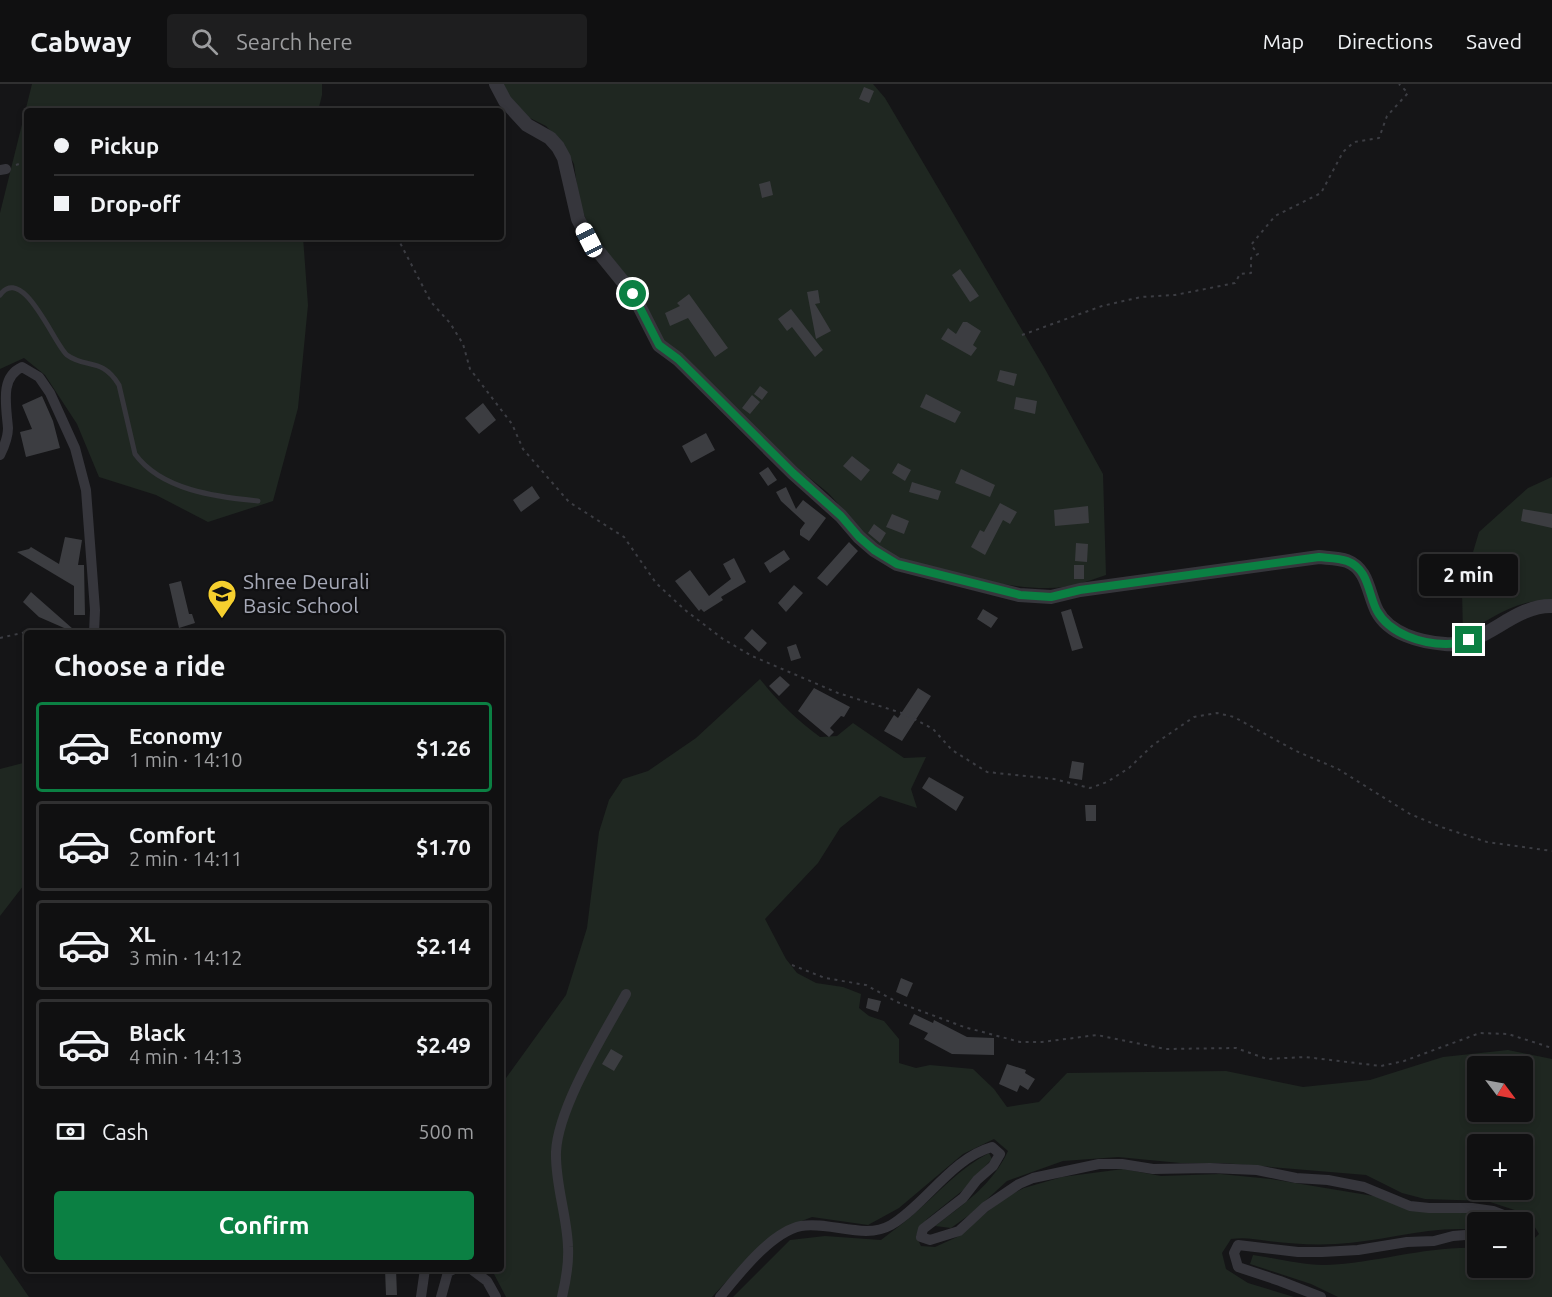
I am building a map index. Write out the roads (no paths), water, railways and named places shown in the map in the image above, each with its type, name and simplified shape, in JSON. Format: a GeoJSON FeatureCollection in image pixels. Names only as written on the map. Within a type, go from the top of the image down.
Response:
{"type":"FeatureCollection","features":[{"type":"Feature","properties":{"kind":"street"},"geometry":{"type":"LineString","coordinates":[[496,84],[505,101],[526,125],[550,138],[558,147],[564,158],[578,219],[589,240],[633,294],[659,345],[678,359],[793,473],[841,516],[859,537],[874,550],[897,564],[1020,595],[1051,597],[1080,590],[1319,557],[1348,561],[1367,580],[1377,612],[1398,633],[1447,644],[1469,640],[1518,613],[1540,606],[1552,606]]}},
{"type":"Feature","properties":{"kind":"street"},"geometry":{"type":"LineString","coordinates":[[0,455],[5,446],[8,429],[1,389],[4,378],[12,370],[22,367],[39,377],[50,393],[75,448],[86,490],[95,610],[94,630]]}},
{"type":"Feature","properties":{"kind":"street"},"geometry":{"type":"LineString","coordinates":[[562,1297],[568,1271],[568,1247],[556,1151],[564,1118],[582,1075],[626,994]]}},
{"type":"Feature","properties":{"kind":"street"},"geometry":{"type":"LineString","coordinates":[[720,1297],[745,1268],[778,1237],[800,1226],[825,1225],[869,1231],[889,1226],[912,1209],[926,1193],[971,1157],[979,1151],[992,1148],[1000,1154],[993,1166],[977,1180],[963,1198],[923,1229],[921,1237],[930,1240],[959,1231],[994,1201],[1019,1184],[1033,1178],[1099,1164],[1122,1164],[1153,1169],[1257,1170],[1364,1187],[1410,1206],[1429,1209],[1472,1208],[1496,1212]]}},
{"type":"Feature","properties":{"kind":"street"},"geometry":{"type":"LineString","coordinates":[[1321,1297],[1238,1267],[1234,1254],[1238,1245],[1298,1252],[1322,1252],[1434,1241],[1467,1235]]}},
{"type":"Feature","properties":{"kind":"street"},"geometry":{"type":"LineString","coordinates":[[421,1297],[425,1272]]}},
{"type":"Feature","properties":{"kind":"street"},"geometry":{"type":"LineString","coordinates":[[441,1297],[448,1272]]}},
{"type":"Feature","properties":{"kind":"street"},"geometry":{"type":"LineString","coordinates":[[475,1272],[487,1281],[495,1297]]}},
{"type":"Feature","properties":{"kind":"lane"},"geometry":{"type":"LineString","coordinates":[[0,295],[4,289],[20,290],[38,309],[66,355],[105,369],[114,377],[119,385],[135,454],[154,473],[169,481],[199,491],[233,499],[258,501]]}},
{"type":"Feature","properties":{"kind":"place","name":"Shree Deurali Basic School"},"geometry":{"type":"Point","coordinates":[222,620]}}]}
